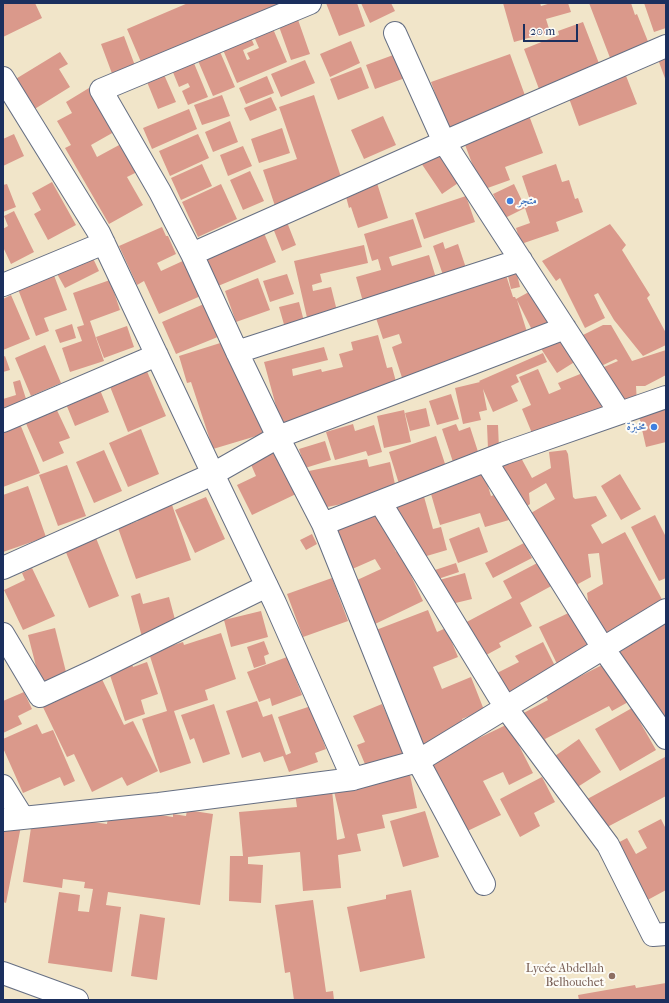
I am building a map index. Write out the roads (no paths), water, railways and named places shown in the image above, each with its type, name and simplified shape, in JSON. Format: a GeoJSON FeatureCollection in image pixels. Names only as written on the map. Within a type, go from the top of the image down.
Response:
{"type":"FeatureCollection","features":[{"type":"Feature","properties":{"kind":"street"},"geometry":{"type":"LineString","coordinates":[[310,3],[101,90],[160,192],[192,254],[278,437],[323,524],[418,761],[484,884]]}},
{"type":"Feature","properties":{"kind":"street"},"geometry":{"type":"LineString","coordinates":[[394,33],[444,142],[620,413]]}},
{"type":"Feature","properties":{"kind":"street"},"geometry":{"type":"LineString","coordinates":[[192,254],[444,142],[666,46]]}},
{"type":"Feature","properties":{"kind":"street"},"geometry":{"type":"LineString","coordinates":[[3,78],[104,243],[267,586],[353,779]]}},
{"type":"Feature","properties":{"kind":"street"},"geometry":{"type":"LineString","coordinates":[[3,285],[104,243]]}},
{"type":"Feature","properties":{"kind":"street"},"geometry":{"type":"LineString","coordinates":[[237,352],[521,260]]}},
{"type":"Feature","properties":{"kind":"street"},"geometry":{"type":"LineString","coordinates":[[3,568],[213,474],[278,437],[565,328]]}},
{"type":"Feature","properties":{"kind":"street"},"geometry":{"type":"LineString","coordinates":[[3,421],[157,355]]}},
{"type":"Feature","properties":{"kind":"street"},"geometry":{"type":"LineString","coordinates":[[323,524],[486,461],[666,397]]}},
{"type":"Feature","properties":{"kind":"street"},"geometry":{"type":"LineString","coordinates":[[486,461],[604,648],[666,738]]}},
{"type":"Feature","properties":{"kind":"street"},"geometry":{"type":"LineString","coordinates":[[380,502],[506,708],[608,845],[654,936],[666,934]]}},
{"type":"Feature","properties":{"kind":"street"},"geometry":{"type":"LineString","coordinates":[[3,634],[40,696],[267,586]]}},
{"type":"Feature","properties":{"kind":"street"},"geometry":{"type":"LineString","coordinates":[[3,786],[13,819],[159,804],[353,779],[418,761],[666,610]]}},
{"type":"Feature","properties":{"kind":"street"},"geometry":{"type":"LineString","coordinates":[[3,973],[77,1000]]}},
{"type":"Feature","properties":{"kind":"place","name":"متجر"},"geometry":{"type":"Point","coordinates":[510,201]}},
{"type":"Feature","properties":{"kind":"place","name":"مخبزة"},"geometry":{"type":"Point","coordinates":[654,427]}},
{"type":"Feature","properties":{"kind":"place","name":"Lycée Abdellah Belhouchet"},"geometry":{"type":"Point","coordinates":[612,976]}}]}
